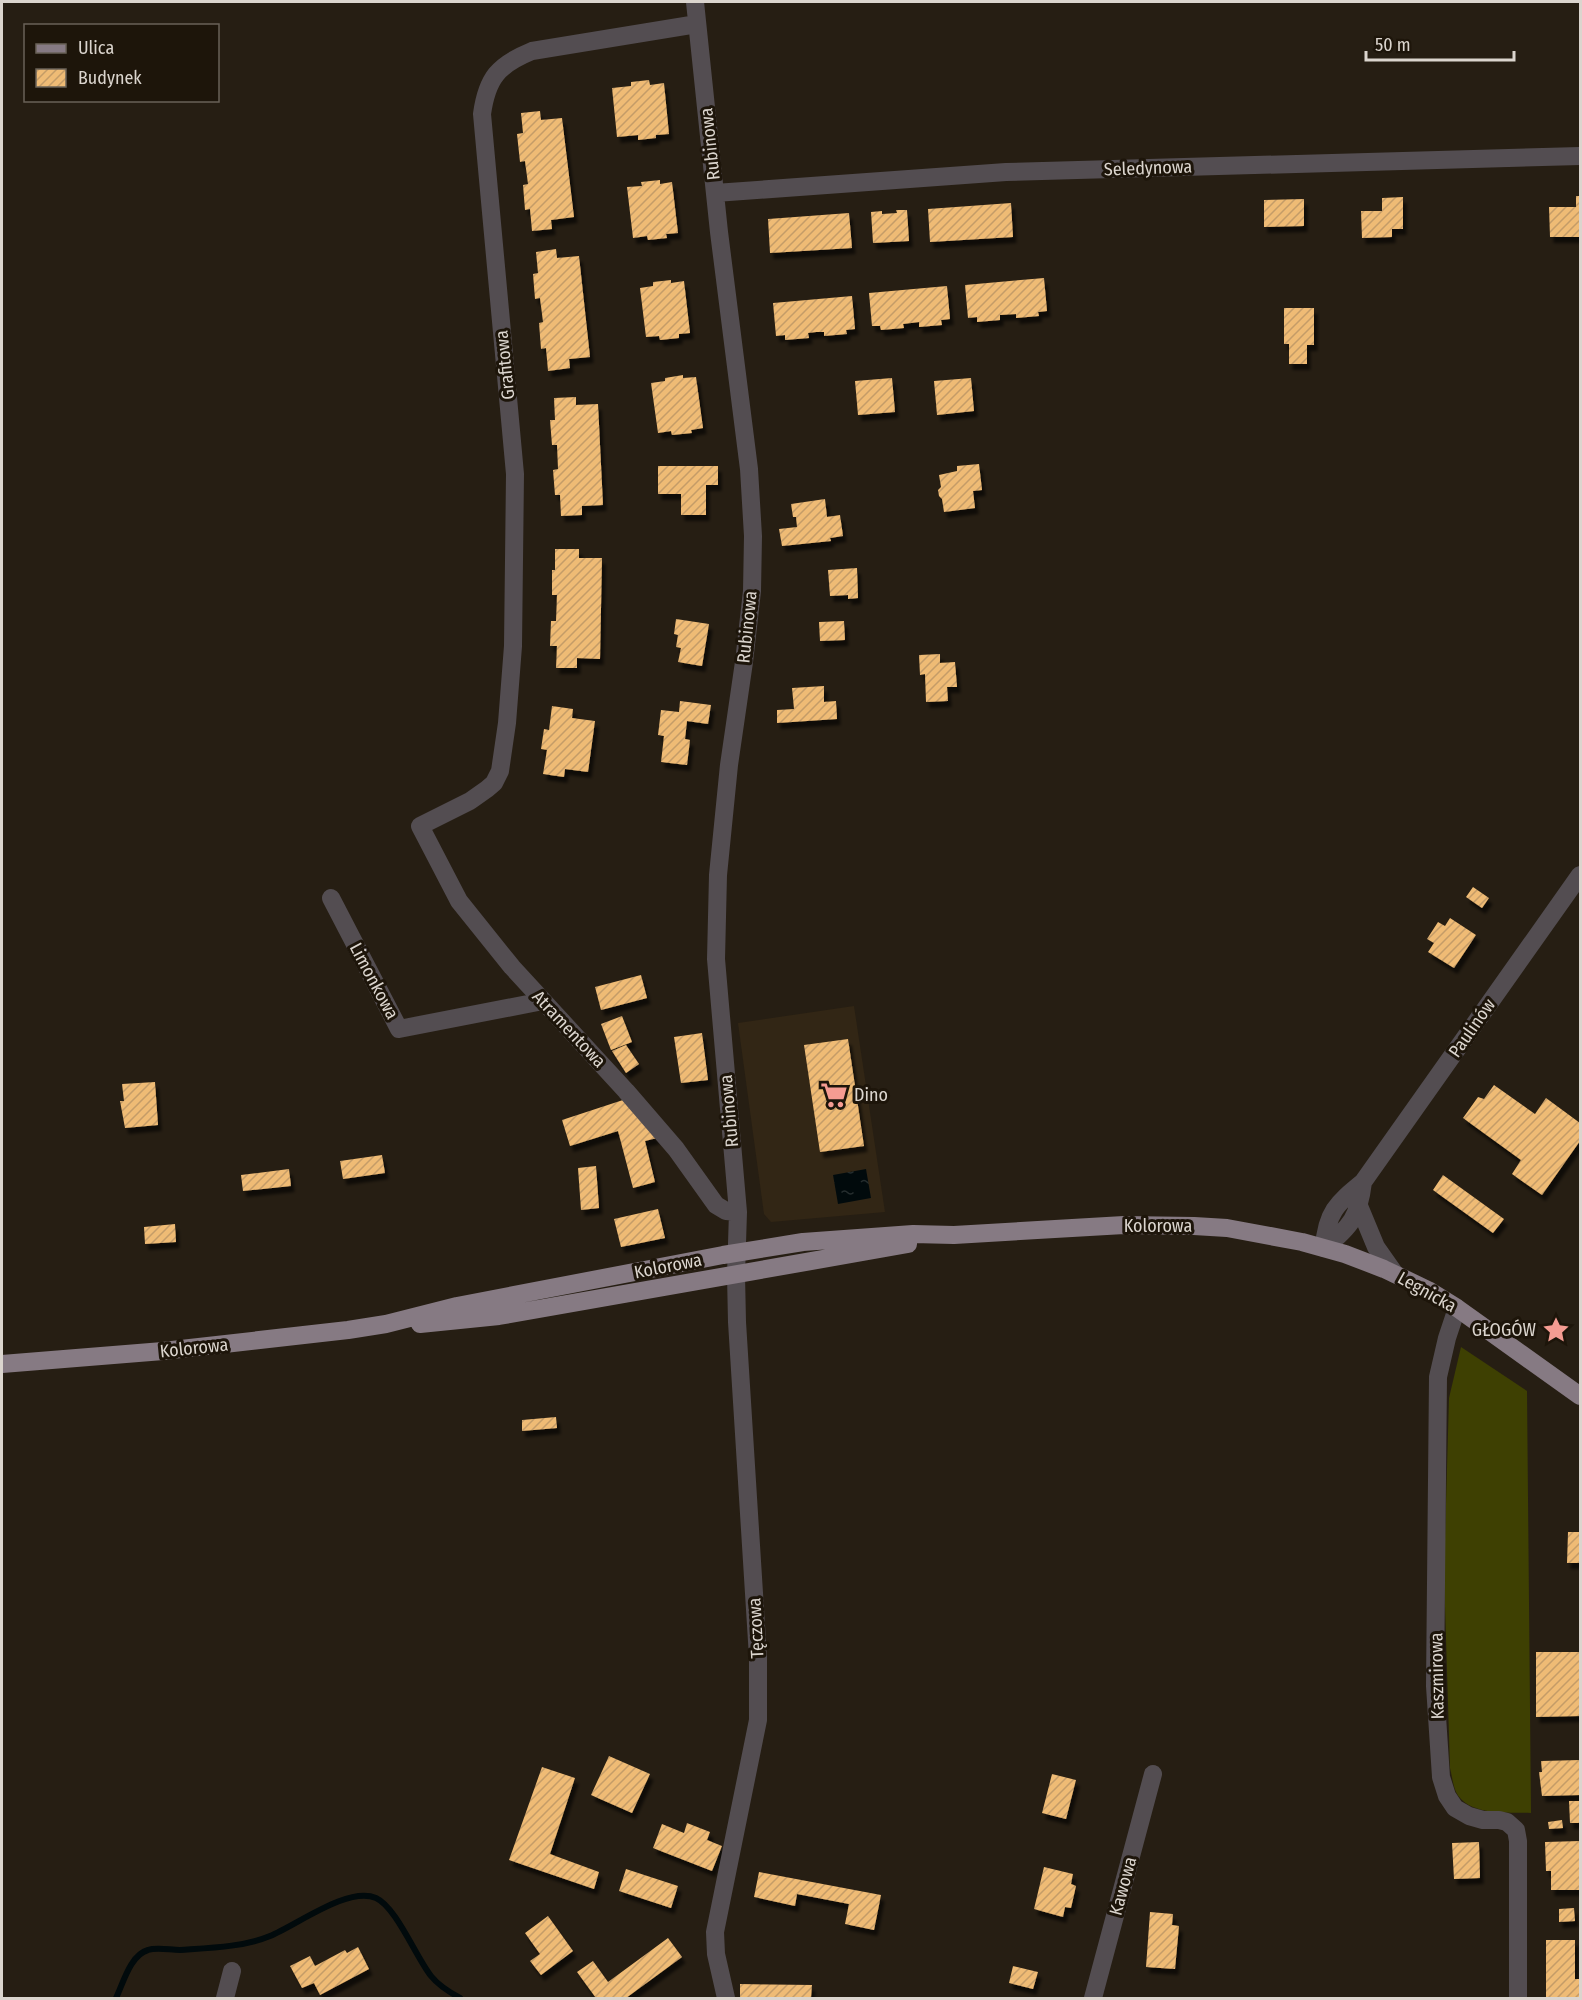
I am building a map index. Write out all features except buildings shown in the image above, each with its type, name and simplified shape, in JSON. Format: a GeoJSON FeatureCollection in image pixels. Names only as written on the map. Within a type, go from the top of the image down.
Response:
{"type":"FeatureCollection","features":[{"type":"Feature","properties":{"kind":"main road","name":"Kolorowa"},"geometry":{"type":"LineString","coordinates":[[2,1364],[195,1348],[386,1324],[457,1306],[737,1253],[836,1239],[1124,1226],[1194,1226],[1266,1233],[1324,1248]]}},
{"type":"Feature","properties":{"kind":"main road","name":"Kolorowa"},"geometry":{"type":"LineString","coordinates":[[386,1324],[427,1324],[499,1316],[954,1235]]}},
{"type":"Feature","properties":{"kind":"main road","name":"Legnicka"},"geometry":{"type":"LineString","coordinates":[[1324,1248],[1395,1274],[1428,1290],[1581,1396]]}},
{"type":"Feature","properties":{"kind":"street","name":"Rubinowa"},"geometry":{"type":"LineString","coordinates":[[695,2],[715,193],[749,469],[753,536],[752,591],[746,650],[729,765],[718,875],[716,959],[738,1212],[737,1253]]}},
{"type":"Feature","properties":{"kind":"street","name":"Grafitowa"},"geometry":{"type":"LineString","coordinates":[[420,826],[470,801],[494,783],[500,771],[509,693],[513,646],[515,474],[482,114],[485,91],[498,72],[515,58],[532,51],[698,24]]}},
{"type":"Feature","properties":{"kind":"street","name":"Seledynowa"},"geometry":{"type":"LineString","coordinates":[[715,193],[1006,172],[1581,156]]}},
{"type":"Feature","properties":{"kind":"street","name":"Atramentowa"},"geometry":{"type":"LineString","coordinates":[[420,826],[459,901],[512,967],[669,1140],[716,1205],[726,1211],[738,1212]]}},
{"type":"Feature","properties":{"kind":"street","name":"Paulinów"},"geometry":{"type":"LineString","coordinates":[[1324,1248],[1329,1217],[1338,1204],[1364,1182],[1578,884]]}},
{"type":"Feature","properties":{"kind":"street","name":"Limonkowa"},"geometry":{"type":"LineString","coordinates":[[331,898],[399,1029],[543,1001]]}},
{"type":"Feature","properties":{"kind":"street","name":"Paulinów"},"geometry":{"type":"LineString","coordinates":[[1324,1248],[1349,1227],[1359,1206],[1364,1182]]}},
{"type":"Feature","properties":{"kind":"street"},"geometry":{"type":"LineString","coordinates":[[1359,1206],[1376,1247],[1395,1274]]}},
{"type":"Feature","properties":{"kind":"street","name":"Tęczowa"},"geometry":{"type":"LineString","coordinates":[[726,1998],[716,1954],[715,1932],[758,1720],[758,1657],[735,1275],[737,1253]]}},
{"type":"Feature","properties":{"kind":"street","name":"Kaszmirowa"},"geometry":{"type":"LineString","coordinates":[[1457,1308],[1438,1377],[1435,1686],[1441,1778],[1447,1796],[1455,1808],[1468,1816],[1482,1820],[1507,1822],[1516,1830],[1518,1841],[1518,1998]]}},
{"type":"Feature","properties":{"kind":"street","name":"Kawowa"},"geometry":{"type":"LineString","coordinates":[[1093,1998],[1153,1774]]}},
{"type":"Feature","properties":{"kind":"street"},"geometry":{"type":"LineString","coordinates":[[225,1998],[232,1971]]}},
{"type":"Feature","properties":{"kind":"shaded area"},"geometry":{"type":"Polygon","coordinates":[[[854,1006],[885,1212],[771,1222],[764,1214],[738,1023],[854,1006]]]}},
{"type":"Feature","properties":{"kind":"shaded area"},"geometry":{"type":"Polygon","coordinates":[[[1461,1347],[1527,1391],[1531,1813],[1489,1811],[1469,1805],[1456,1792],[1450,1768],[1444,1574],[1449,1398],[1461,1347]]]}},
{"type":"Feature","properties":{"kind":"water"},"geometry":{"type":"Polygon","coordinates":[[[866,1169],[871,1198],[838,1204],[833,1175],[866,1169]]]}},
{"type":"Feature","properties":{"kind":"waterway"},"geometry":{"type":"LineString","coordinates":[[116,1998],[132,1964],[136,1958],[148,1950],[202,1949],[249,1943],[281,1931],[337,1902],[351,1897],[365,1896],[376,1898],[391,1911],[431,1976],[437,1983],[460,1998]]}},
{"type":"Feature","properties":{"kind":"place","name":"Dino"},"geometry":{"type":"Point","coordinates":[834,1095]}},
{"type":"Feature","properties":{"kind":"place","name":"GŁOGÓW"},"geometry":{"type":"Point","coordinates":[1556,1330]}}]}
